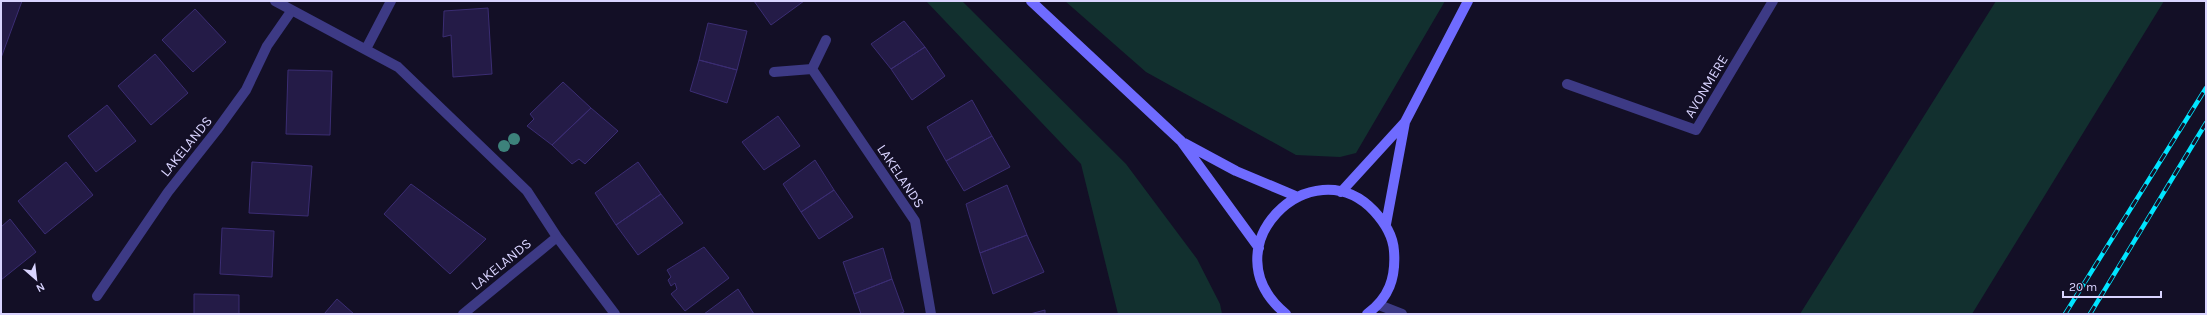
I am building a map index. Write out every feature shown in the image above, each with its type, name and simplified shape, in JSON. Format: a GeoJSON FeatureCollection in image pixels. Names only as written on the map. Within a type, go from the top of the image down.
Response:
{"type":"FeatureCollection","features":[{"type":"Feature","properties":{"kind":"street"},"geometry":{"type":"LineString","coordinates":[[275,1],[398,67],[527,191],[557,236],[615,314]]}},
{"type":"Feature","properties":{"kind":"street"},"geometry":{"type":"LineString","coordinates":[[366,49],[391,1]]}},
{"type":"Feature","properties":{"kind":"street"},"geometry":{"type":"LineString","coordinates":[[1031,1],[1181,141],[1258,248]]}},
{"type":"Feature","properties":{"kind":"street"},"geometry":{"type":"LineString","coordinates":[[1340,192],[1405,122],[1468,1]]}},
{"type":"Feature","properties":{"kind":"street","name":"AVONMERE"},"geometry":{"type":"LineString","coordinates":[[1567,84],[1696,130],[1773,1]]}},
{"type":"Feature","properties":{"kind":"street","name":"LAKELANDS"},"geometry":{"type":"LineString","coordinates":[[97,296],[168,192],[217,130],[246,90],[267,46],[292,10]]}},
{"type":"Feature","properties":{"kind":"street"},"geometry":{"type":"LineString","coordinates":[[774,72],[812,69],[826,40]]}},
{"type":"Feature","properties":{"kind":"street","name":"LAKELANDS"},"geometry":{"type":"LineString","coordinates":[[812,69],[915,221],[931,314]]}},
{"type":"Feature","properties":{"kind":"street"},"geometry":{"type":"LineString","coordinates":[[1386,224],[1405,122]]}},
{"type":"Feature","properties":{"kind":"street"},"geometry":{"type":"LineString","coordinates":[[1181,141],[1236,171],[1298,197]]}},
{"type":"Feature","properties":{"kind":"street"},"geometry":{"type":"LineString","coordinates":[[1286,314],[1272,303],[1259,277],[1258,248],[1266,227],[1279,209],[1298,197],[1319,191],[1340,192],[1366,203],[1386,224],[1394,244],[1395,265],[1390,286],[1379,305],[1367,314]]}},
{"type":"Feature","properties":{"kind":"street","name":"LAKELANDS"},"geometry":{"type":"LineString","coordinates":[[463,314],[557,236]]}},
{"type":"Feature","properties":{"kind":"street"},"geometry":{"type":"LineString","coordinates":[[1379,305],[1402,314]]}},
{"type":"Feature","properties":{"kind":"green space"},"geometry":{"type":"Polygon","coordinates":[[[926,1],[962,1],[1126,164],[1197,259],[1220,304],[1222,314],[1118,314],[1081,164],[926,1]]]}},
{"type":"Feature","properties":{"kind":"green space"},"geometry":{"type":"Polygon","coordinates":[[[1065,1],[1445,1],[1356,153],[1340,157],[1296,155],[1146,72],[1065,1]]]}},
{"type":"Feature","properties":{"kind":"green space"},"geometry":{"type":"Polygon","coordinates":[[[1996,1],[2164,1],[1972,314],[1800,314],[1996,1]]]}},
{"type":"Feature","properties":{"kind":"building"},"geometry":{"type":"Polygon","coordinates":[[[1,1],[22,1],[1,58],[1,1]]]}},
{"type":"Feature","properties":{"kind":"building"},"geometry":{"type":"Polygon","coordinates":[[[754,1],[804,1],[771,25],[754,1]]]}},
{"type":"Feature","properties":{"kind":"building"},"geometry":{"type":"Polygon","coordinates":[[[488,8],[492,74],[453,77],[451,35],[443,37],[444,11],[488,8]]]}},
{"type":"Feature","properties":{"kind":"building"},"geometry":{"type":"Polygon","coordinates":[[[195,9],[226,42],[193,72],[162,40],[195,9]]]}},
{"type":"Feature","properties":{"kind":"building"},"geometry":{"type":"Polygon","coordinates":[[[904,21],[925,47],[891,69],[871,44],[904,21]]]}},
{"type":"Feature","properties":{"kind":"building"},"geometry":{"type":"Polygon","coordinates":[[[708,23],[747,31],[737,70],[699,60],[708,23]]]}},
{"type":"Feature","properties":{"kind":"building"},"geometry":{"type":"Polygon","coordinates":[[[925,47],[945,76],[912,100],[891,69],[925,47]]]}},
{"type":"Feature","properties":{"kind":"building"},"geometry":{"type":"Polygon","coordinates":[[[155,54],[188,93],[151,125],[118,86],[155,54]]]}},
{"type":"Feature","properties":{"kind":"building"},"geometry":{"type":"Polygon","coordinates":[[[699,60],[737,70],[727,103],[690,91],[699,60]]]}},
{"type":"Feature","properties":{"kind":"building"},"geometry":{"type":"Polygon","coordinates":[[[288,70],[332,71],[330,135],[286,134],[288,70]]]}},
{"type":"Feature","properties":{"kind":"building"},"geometry":{"type":"Polygon","coordinates":[[[563,82],[591,108],[552,145],[527,126],[534,119],[530,114],[563,82]]]}},
{"type":"Feature","properties":{"kind":"building"},"geometry":{"type":"Polygon","coordinates":[[[972,100],[992,136],[946,161],[927,127],[972,100]]]}},
{"type":"Feature","properties":{"kind":"building"},"geometry":{"type":"Polygon","coordinates":[[[107,105],[136,141],[96,172],[68,136],[107,105]]]}},
{"type":"Feature","properties":{"kind":"building"},"geometry":{"type":"Polygon","coordinates":[[[591,108],[618,131],[585,164],[579,159],[572,164],[552,145],[591,108]]]}},
{"type":"Feature","properties":{"kind":"building"},"geometry":{"type":"Polygon","coordinates":[[[778,116],[800,146],[764,170],[742,142],[778,116]]]}},
{"type":"Feature","properties":{"kind":"building"},"geometry":{"type":"Polygon","coordinates":[[[992,136],[1010,167],[964,191],[946,161],[992,136]]]}},
{"type":"Feature","properties":{"kind":"building"},"geometry":{"type":"Polygon","coordinates":[[[815,160],[834,190],[801,212],[783,184],[815,160]]]}},
{"type":"Feature","properties":{"kind":"building"},"geometry":{"type":"Polygon","coordinates":[[[66,162],[93,195],[45,234],[18,201],[66,162]]]}},
{"type":"Feature","properties":{"kind":"building"},"geometry":{"type":"Polygon","coordinates":[[[252,162],[312,166],[308,216],[249,213],[252,162]]]}},
{"type":"Feature","properties":{"kind":"building"},"geometry":{"type":"Polygon","coordinates":[[[638,162],[661,194],[616,225],[595,193],[638,162]]]}},
{"type":"Feature","properties":{"kind":"building"},"geometry":{"type":"Polygon","coordinates":[[[411,184],[486,239],[450,274],[384,214],[411,184]]]}},
{"type":"Feature","properties":{"kind":"building"},"geometry":{"type":"Polygon","coordinates":[[[1007,185],[1027,235],[980,253],[966,204],[1007,185]]]}},
{"type":"Feature","properties":{"kind":"building"},"geometry":{"type":"Polygon","coordinates":[[[834,190],[853,217],[819,239],[801,212],[834,190]]]}},
{"type":"Feature","properties":{"kind":"building"},"geometry":{"type":"Polygon","coordinates":[[[661,194],[683,223],[638,255],[616,225],[661,194]]]}},
{"type":"Feature","properties":{"kind":"building"},"geometry":{"type":"Polygon","coordinates":[[[10,219],[36,252],[1,280],[1,227],[10,219]]]}},
{"type":"Feature","properties":{"kind":"building"},"geometry":{"type":"Polygon","coordinates":[[[222,228],[274,231],[272,277],[220,274],[222,228]]]}},
{"type":"Feature","properties":{"kind":"building"},"geometry":{"type":"Polygon","coordinates":[[[1027,235],[1044,272],[993,294],[980,253],[1027,235]]]}},
{"type":"Feature","properties":{"kind":"building"},"geometry":{"type":"Polygon","coordinates":[[[704,247],[729,278],[685,311],[671,294],[677,289],[675,283],[671,286],[668,280],[671,277],[667,270],[704,247]]]}},
{"type":"Feature","properties":{"kind":"building"},"geometry":{"type":"Polygon","coordinates":[[[883,248],[892,279],[854,294],[843,262],[883,248]]]}},
{"type":"Feature","properties":{"kind":"building"},"geometry":{"type":"Polygon","coordinates":[[[892,279],[904,312],[898,314],[861,314],[854,294],[892,279]]]}},
{"type":"Feature","properties":{"kind":"building"},"geometry":{"type":"Polygon","coordinates":[[[738,289],[754,314],[704,314],[738,289]]]}},
{"type":"Feature","properties":{"kind":"building"},"geometry":{"type":"Polygon","coordinates":[[[194,294],[239,295],[239,314],[194,314],[194,294]]]}},
{"type":"Feature","properties":{"kind":"building"},"geometry":{"type":"Polygon","coordinates":[[[337,299],[354,314],[324,314],[337,299]]]}},
{"type":"Feature","properties":{"kind":"building"},"geometry":{"type":"Polygon","coordinates":[[[1045,310],[1045,314],[1030,314],[1045,310]]]}},
{"type":"Feature","properties":{"kind":"railway"},"geometry":{"type":"LineString","coordinates":[[2065,314],[2206,88]]}},
{"type":"Feature","properties":{"kind":"railway"},"geometry":{"type":"LineString","coordinates":[[2090,314],[2206,123]]}}]}
